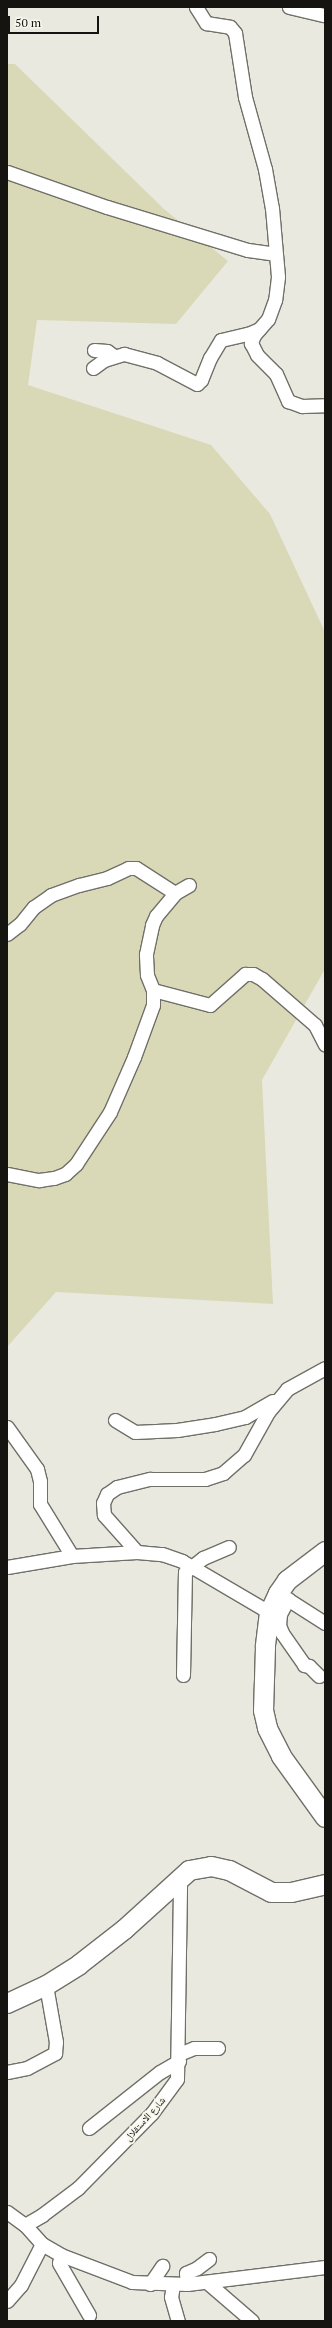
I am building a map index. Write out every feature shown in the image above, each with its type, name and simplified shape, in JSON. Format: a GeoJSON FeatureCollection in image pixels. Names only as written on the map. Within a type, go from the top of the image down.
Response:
{"type":"FeatureCollection","features":[{"type":"Feature","properties":{"kind":"main road"},"geometry":{"type":"LineString","coordinates":[[325,1551],[287,1580],[283,1596],[270,1612],[265,1647],[263,1710],[267,1728],[281,1756],[325,1817]]}},
{"type":"Feature","properties":{"kind":"main road"},"geometry":{"type":"LineString","coordinates":[[7,2003],[46,1985],[80,1964],[124,1928],[189,1870],[211,1866],[229,1870],[271,1892],[291,1892],[325,1884]]}},
{"type":"Feature","properties":{"kind":"street"},"geometry":{"type":"LineString","coordinates":[[196,7],[206,23],[230,27],[235,32],[245,97],[265,169],[272,208],[274,254],[278,277],[275,300],[268,319],[254,335],[251,342],[253,349],[276,374],[288,401],[302,406],[325,405]]}},
{"type":"Feature","properties":{"kind":"street"},"geometry":{"type":"LineString","coordinates":[[289,7],[325,15]]}},
{"type":"Feature","properties":{"kind":"street"},"geometry":{"type":"LineString","coordinates":[[7,172],[107,207],[248,250],[274,254]]}},
{"type":"Feature","properties":{"kind":"street"},"geometry":{"type":"LineString","coordinates":[[93,368],[114,356],[124,354],[148,359],[197,384],[201,380],[210,358],[221,340],[248,334],[260,328]]}},
{"type":"Feature","properties":{"kind":"street"},"geometry":{"type":"LineString","coordinates":[[94,350],[107,351],[114,356]]}},
{"type":"Feature","properties":{"kind":"street"},"geometry":{"type":"LineString","coordinates":[[7,934],[20,924],[34,907],[51,895],[79,885],[107,878],[128,868],[136,868],[175,893]]}},
{"type":"Feature","properties":{"kind":"street"},"geometry":{"type":"LineString","coordinates":[[7,1174],[39,1180],[54,1178],[65,1174],[76,1164],[110,1112],[134,1057],[153,1005],[153,990],[147,975],[148,941],[156,916],[175,893],[189,885]]}},
{"type":"Feature","properties":{"kind":"street"},"geometry":{"type":"LineString","coordinates":[[153,990],[210,1005],[245,974],[252,974],[262,979],[315,1025],[325,1045]]}},
{"type":"Feature","properties":{"kind":"street"},"geometry":{"type":"LineString","coordinates":[[137,1552],[104,1515],[103,1503],[107,1494],[117,1487],[150,1479],[205,1478],[223,1473],[244,1455],[277,1400],[287,1389],[325,1368]]}},
{"type":"Feature","properties":{"kind":"street"},"geometry":{"type":"LineString","coordinates":[[115,1420],[136,1432],[196,1428],[245,1417],[277,1400]]}},
{"type":"Feature","properties":{"kind":"street"},"geometry":{"type":"LineString","coordinates":[[7,1427],[36,1469],[40,1481],[40,1504],[72,1556]]}},
{"type":"Feature","properties":{"kind":"street"},"geometry":{"type":"LineString","coordinates":[[183,1676],[185,1572],[190,1567],[217,1551],[228,1547]]}},
{"type":"Feature","properties":{"kind":"street"},"geometry":{"type":"LineString","coordinates":[[7,1567],[72,1556],[137,1552],[162,1554],[190,1567],[270,1612]]}},
{"type":"Feature","properties":{"kind":"street"},"geometry":{"type":"LineString","coordinates":[[318,1676],[309,1666],[304,1664],[282,1633],[279,1625],[283,1596],[325,1623]]}},
{"type":"Feature","properties":{"kind":"street","name":"شارع الاستقلال"},"geometry":{"type":"LineString","coordinates":[[25,2224],[42,2215],[78,2188],[152,2113],[177,2079],[179,2058],[180,1877]]}},
{"type":"Feature","properties":{"kind":"street"},"geometry":{"type":"LineString","coordinates":[[7,2072],[26,2068],[55,2053],[56,2042],[46,1985]]}},
{"type":"Feature","properties":{"kind":"street"},"geometry":{"type":"LineString","coordinates":[[89,2128],[160,2072],[194,2048],[218,2048]]}},
{"type":"Feature","properties":{"kind":"street"},"geometry":{"type":"LineString","coordinates":[[7,2212],[25,2224],[42,2244],[61,2255],[115,2277],[150,2284],[173,2285],[208,2283],[325,2266]]}},
{"type":"Feature","properties":{"kind":"street"},"geometry":{"type":"LineString","coordinates":[[7,2301],[21,2285],[42,2244]]}},
{"type":"Feature","properties":{"kind":"street"},"geometry":{"type":"LineString","coordinates":[[61,2255],[59,2263],[89,2315]]}},
{"type":"Feature","properties":{"kind":"street"},"geometry":{"type":"LineString","coordinates":[[187,2284],[186,2273],[197,2268],[209,2259]]}},
{"type":"Feature","properties":{"kind":"street"},"geometry":{"type":"LineString","coordinates":[[150,2284],[162,2266]]}},
{"type":"Feature","properties":{"kind":"street"},"geometry":{"type":"LineString","coordinates":[[208,2283],[252,2321]]}},
{"type":"Feature","properties":{"kind":"street"},"geometry":{"type":"LineString","coordinates":[[173,2285],[171,2297],[178,2321]]}},
{"type":"Feature","properties":{"kind":"green space"},"geometry":{"type":"Polygon","coordinates":[[[7,64],[15,64],[164,209],[228,261],[176,324],[37,320],[28,385],[211,445],[270,514],[325,632],[325,969],[262,1080],[273,1304],[56,1292],[7,1347],[7,64]]]}}]}
